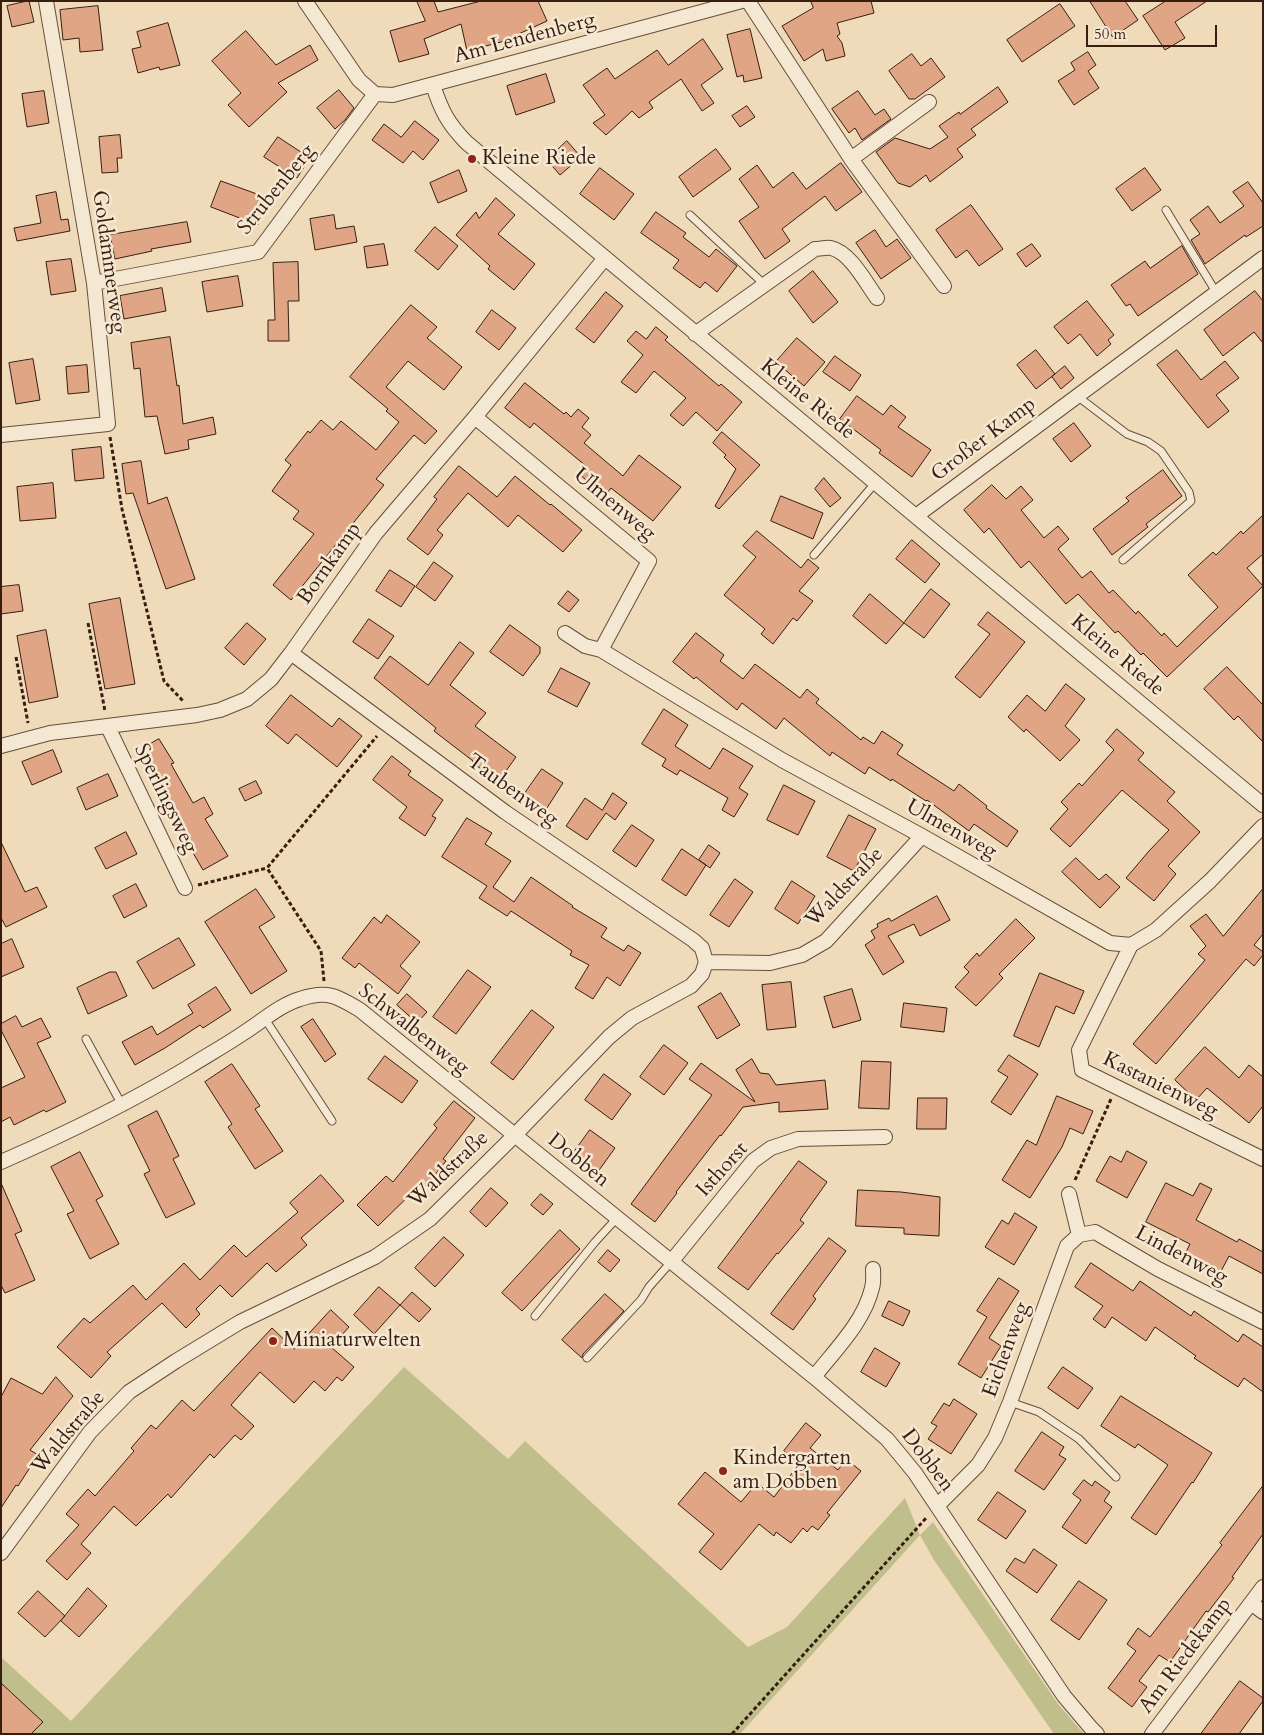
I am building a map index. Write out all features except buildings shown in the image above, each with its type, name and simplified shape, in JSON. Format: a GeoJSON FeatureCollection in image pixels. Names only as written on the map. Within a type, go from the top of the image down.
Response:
{"type":"FeatureCollection","features":[{"type":"Feature","properties":{"kind":"street","name":"Goldammerweg"},"geometry":{"type":"LineString","coordinates":[[46,1],[94,283],[108,424]]}},
{"type":"Feature","properties":{"kind":"street"},"geometry":{"type":"LineString","coordinates":[[305,1],[359,80],[376,94]]}},
{"type":"Feature","properties":{"kind":"street","name":"Am Lendenberg"},"geometry":{"type":"LineString","coordinates":[[376,94],[393,95],[433,85],[742,1]]}},
{"type":"Feature","properties":{"kind":"street"},"geometry":{"type":"LineString","coordinates":[[748,1],[851,159],[944,286]]}},
{"type":"Feature","properties":{"kind":"street","name":"Kleine Riede"},"geometry":{"type":"LineString","coordinates":[[433,85],[445,118],[467,143],[1263,805]]}},
{"type":"Feature","properties":{"kind":"street","name":"Strubenberg"},"geometry":{"type":"LineString","coordinates":[[94,283],[258,252],[376,94]]}},
{"type":"Feature","properties":{"kind":"street"},"geometry":{"type":"LineString","coordinates":[[851,159],[928,102]]}},
{"type":"Feature","properties":{"kind":"street"},"geometry":{"type":"LineString","coordinates":[[696,334],[815,249],[830,248],[841,252],[877,298]]}},
{"type":"Feature","properties":{"kind":"street","name":"Bornkamp"},"geometry":{"type":"LineString","coordinates":[[1,746],[50,733],[197,715],[220,710],[247,699],[271,679],[376,533],[475,417],[605,258]]}},
{"type":"Feature","properties":{"kind":"street","name":"Großer Kamp"},"geometry":{"type":"LineString","coordinates":[[916,516],[1263,258]]}},
{"type":"Feature","properties":{"kind":"street","name":"Ulmenweg"},"geometry":{"type":"LineString","coordinates":[[475,417],[649,561],[601,650]]}},
{"type":"Feature","properties":{"kind":"street"},"geometry":{"type":"LineString","coordinates":[[1,435],[108,424]]}},
{"type":"Feature","properties":{"kind":"street","name":"Ulmenweg"},"geometry":{"type":"LineString","coordinates":[[564,633],[585,646],[601,650],[782,760],[922,836],[1110,943],[1131,945]]}},
{"type":"Feature","properties":{"kind":"street","name":"Taubenweg"},"geometry":{"type":"LineString","coordinates":[[291,653],[505,812],[693,940],[702,948],[706,962]]}},
{"type":"Feature","properties":{"kind":"street","name":"Sperlingsweg"},"geometry":{"type":"LineString","coordinates":[[108,727],[185,888]]}},
{"type":"Feature","properties":{"kind":"street"},"geometry":{"type":"LineString","coordinates":[[1131,945],[1156,930],[1177,912],[1263,826]]}},
{"type":"Feature","properties":{"kind":"street","name":"Waldstraße"},"geometry":{"type":"LineString","coordinates":[[1,1553],[90,1432],[129,1392],[240,1322],[375,1257],[430,1219],[514,1136],[609,1037],[632,1018],[691,986],[702,974],[706,962],[770,963],[802,955],[826,941],[922,836]]}},
{"type":"Feature","properties":{"kind":"street","name":"Kastanienweg"},"geometry":{"type":"LineString","coordinates":[[1131,945],[1079,1050],[1082,1070],[1263,1159]]}},
{"type":"Feature","properties":{"kind":"street","name":"Schwalbenweg"},"geometry":{"type":"LineString","coordinates":[[1,1162],[57,1138],[122,1105],[299,999],[325,994],[340,998],[360,1010],[514,1136]]}},
{"type":"Feature","properties":{"kind":"street","name":"Dobben"},"geometry":{"type":"LineString","coordinates":[[514,1136],[814,1376],[887,1439],[915,1473],[1064,1696],[1097,1734]]}},
{"type":"Feature","properties":{"kind":"street","name":"Isthorst"},"geometry":{"type":"LineString","coordinates":[[671,1262],[752,1161],[771,1148],[798,1139],[885,1137]]}},
{"type":"Feature","properties":{"kind":"street"},"geometry":{"type":"LineString","coordinates":[[1069,1194],[1079,1235]]}},
{"type":"Feature","properties":{"kind":"street","name":"Lindenweg"},"geometry":{"type":"LineString","coordinates":[[1079,1235],[1095,1232],[1158,1269],[1263,1322]]}},
{"type":"Feature","properties":{"kind":"street","name":"Eichenweg"},"geometry":{"type":"LineString","coordinates":[[937,1506],[978,1465],[995,1438],[1067,1246],[1079,1235]]}},
{"type":"Feature","properties":{"kind":"street"},"geometry":{"type":"LineString","coordinates":[[814,1376],[849,1333],[866,1307],[872,1287],[873,1269]]}},
{"type":"Feature","properties":{"kind":"street","name":"Am Riedekamp"},"geometry":{"type":"LineString","coordinates":[[1152,1734],[1263,1587]]}},
{"type":"Feature","properties":{"kind":"street","name":"Am Riedekamp"},"geometry":{"type":"LineString","coordinates":[[1251,1603],[1263,1612]]}},
{"type":"Feature","properties":{"kind":"lane"},"geometry":{"type":"LineString","coordinates":[[1166,210],[1216,292]]}},
{"type":"Feature","properties":{"kind":"lane"},"geometry":{"type":"LineString","coordinates":[[690,215],[765,285]]}},
{"type":"Feature","properties":{"kind":"lane"},"geometry":{"type":"LineString","coordinates":[[1077,396],[1127,434],[1148,442],[1161,451],[1188,492],[1191,502],[1122,560]]}},
{"type":"Feature","properties":{"kind":"lane"},"geometry":{"type":"LineString","coordinates":[[814,555],[876,482]]}},
{"type":"Feature","properties":{"kind":"lane"},"geometry":{"type":"LineString","coordinates":[[265,1019],[332,1120]]}},
{"type":"Feature","properties":{"kind":"lane"},"geometry":{"type":"LineString","coordinates":[[86,1039],[122,1105]]}},
{"type":"Feature","properties":{"kind":"lane","name":"Dobben"},"geometry":{"type":"LineString","coordinates":[[535,1316],[617,1218]]}},
{"type":"Feature","properties":{"kind":"lane"},"geometry":{"type":"LineString","coordinates":[[587,1358],[642,1300],[649,1287],[671,1262]]}},
{"type":"Feature","properties":{"kind":"lane"},"geometry":{"type":"LineString","coordinates":[[1010,1402],[1039,1412],[1079,1439],[1116,1477]]}},
{"type":"Feature","properties":{"kind":"path"},"geometry":{"type":"LineString","coordinates":[[108,424],[122,509],[164,681],[197,715]]}},
{"type":"Feature","properties":{"kind":"path"},"geometry":{"type":"LineString","coordinates":[[88,623],[108,727]]}},
{"type":"Feature","properties":{"kind":"path"},"geometry":{"type":"LineString","coordinates":[[16,657],[31,738]]}},
{"type":"Feature","properties":{"kind":"path"},"geometry":{"type":"LineString","coordinates":[[185,888],[267,868],[387,724]]}},
{"type":"Feature","properties":{"kind":"path"},"geometry":{"type":"LineString","coordinates":[[267,868],[322,950],[325,994]]}},
{"type":"Feature","properties":{"kind":"path"},"geometry":{"type":"LineString","coordinates":[[1069,1194],[1117,1087]]}},
{"type":"Feature","properties":{"kind":"path"},"geometry":{"type":"LineString","coordinates":[[732,1734],[937,1506]]}},
{"type":"Feature","properties":{"kind":"shaded area"},"geometry":{"type":"Polygon","coordinates":[[[404,1367],[508,1459],[525,1441],[748,1647],[787,1627],[905,1498],[920,1535],[740,1734],[1,1734],[1,1657],[71,1721],[404,1367]]]}},
{"type":"Feature","properties":{"kind":"shaded area"},"geometry":{"type":"Polygon","coordinates":[[[933,1522],[1058,1704],[1084,1734],[1054,1734],[934,1560],[920,1535],[933,1522]]]}},
{"type":"Feature","properties":{"kind":"place","name":"Kleine Riede"},"geometry":{"type":"Point","coordinates":[472,159]}},
{"type":"Feature","properties":{"kind":"place","name":"Miniaturwelten"},"geometry":{"type":"Point","coordinates":[273,1341]}},
{"type":"Feature","properties":{"kind":"place","name":"Kindergarten am Dobben"},"geometry":{"type":"Point","coordinates":[723,1471]}}]}
